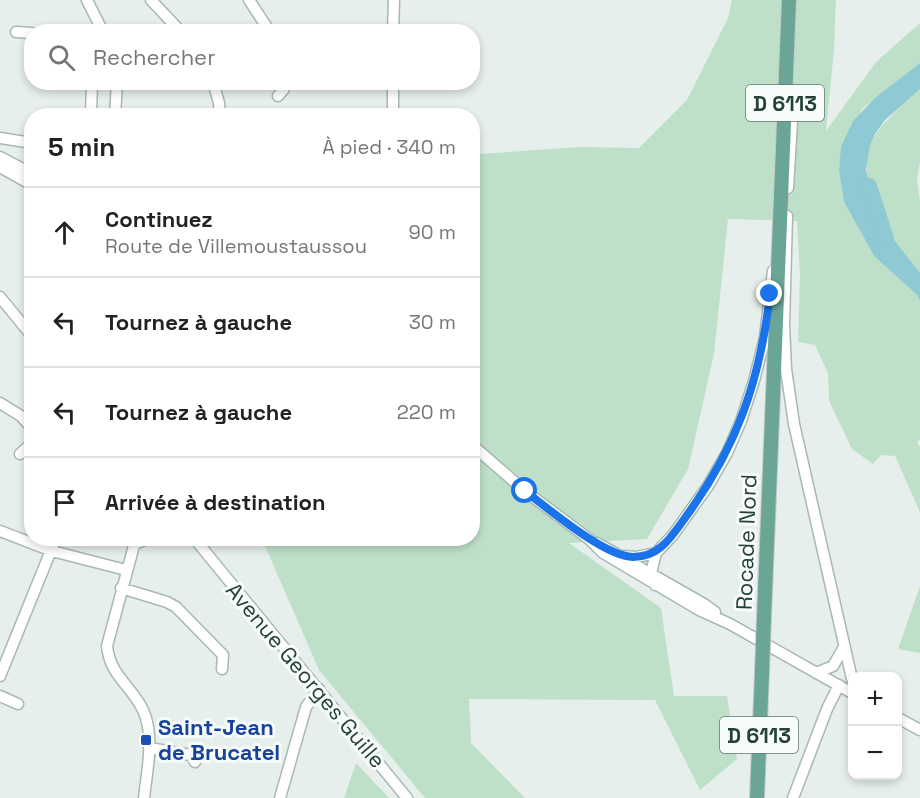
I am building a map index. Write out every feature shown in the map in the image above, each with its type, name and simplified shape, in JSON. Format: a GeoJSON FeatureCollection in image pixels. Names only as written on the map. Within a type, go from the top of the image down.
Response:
{"type":"FeatureCollection","features":[{"type":"Feature","properties":{"kind":"main road","name":"Rocade Nord"},"geometry":{"type":"LineString","coordinates":[[757,798],[789,0]]}},
{"type":"Feature","properties":{"kind":"street"},"geometry":{"type":"LineString","coordinates":[[87,0],[99,24]]}},
{"type":"Feature","properties":{"kind":"street"},"geometry":{"type":"LineString","coordinates":[[151,0],[174,24]]}},
{"type":"Feature","properties":{"kind":"street"},"geometry":{"type":"LineString","coordinates":[[249,0],[265,24]]}},
{"type":"Feature","properties":{"kind":"street"},"geometry":{"type":"LineString","coordinates":[[393,24],[394,0]]}},
{"type":"Feature","properties":{"kind":"street"},"geometry":{"type":"LineString","coordinates":[[16,32],[24,32]]}},
{"type":"Feature","properties":{"kind":"street"},"geometry":{"type":"LineString","coordinates":[[786,85],[792,121],[783,325],[786,369],[794,424],[850,672]]}},
{"type":"Feature","properties":{"kind":"street"},"geometry":{"type":"LineString","coordinates":[[91,108],[92,90]]}},
{"type":"Feature","properties":{"kind":"street"},"geometry":{"type":"LineString","coordinates":[[115,108],[117,90]]}},
{"type":"Feature","properties":{"kind":"street"},"geometry":{"type":"LineString","coordinates":[[215,90],[219,108]]}},
{"type":"Feature","properties":{"kind":"street"},"geometry":{"type":"LineString","coordinates":[[278,96],[283,90]]}},
{"type":"Feature","properties":{"kind":"street"},"geometry":{"type":"LineString","coordinates":[[393,90],[393,108]]}},
{"type":"Feature","properties":{"kind":"street"},"geometry":{"type":"LineString","coordinates":[[0,138],[24,142]]}},
{"type":"Feature","properties":{"kind":"street"},"geometry":{"type":"LineString","coordinates":[[0,157],[24,170]]}},
{"type":"Feature","properties":{"kind":"street"},"geometry":{"type":"LineString","coordinates":[[0,167],[24,180]]}},
{"type":"Feature","properties":{"kind":"street"},"geometry":{"type":"LineString","coordinates":[[655,585],[651,573],[656,553],[708,486],[727,453],[741,421],[765,337],[782,206]]}},
{"type":"Feature","properties":{"kind":"street"},"geometry":{"type":"LineString","coordinates":[[0,297],[24,326]]}},
{"type":"Feature","properties":{"kind":"street"},"geometry":{"type":"LineString","coordinates":[[0,403],[24,419]]}},
{"type":"Feature","properties":{"kind":"street"},"geometry":{"type":"LineString","coordinates":[[20,454],[24,450]]}},
{"type":"Feature","properties":{"kind":"street"},"geometry":{"type":"LineString","coordinates":[[480,452],[525,491],[589,539],[603,553],[699,610],[730,624],[848,691]]}},
{"type":"Feature","properties":{"kind":"street"},"geometry":{"type":"LineString","coordinates":[[0,531],[24,540]]}},
{"type":"Feature","properties":{"kind":"street"},"geometry":{"type":"LineString","coordinates":[[589,539],[623,556],[704,604],[730,624]]}},
{"type":"Feature","properties":{"kind":"street"},"geometry":{"type":"LineString","coordinates":[[39,546],[126,570]]}},
{"type":"Feature","properties":{"kind":"street"},"geometry":{"type":"LineString","coordinates":[[0,676],[54,546]]}},
{"type":"Feature","properties":{"kind":"street"},"geometry":{"type":"LineString","coordinates":[[134,546],[109,637],[109,658],[114,670],[142,708],[148,723],[149,748],[144,798]]}},
{"type":"Feature","properties":{"kind":"street","name":"Avenue Georges Guille"},"geometry":{"type":"LineString","coordinates":[[196,546],[205,552]]}},
{"type":"Feature","properties":{"kind":"street","name":"Avenue Georges Guille"},"geometry":{"type":"LineString","coordinates":[[200,546],[407,798]]}},
{"type":"Feature","properties":{"kind":"street"},"geometry":{"type":"LineString","coordinates":[[623,556],[636,557],[656,553]]}},
{"type":"Feature","properties":{"kind":"street"},"geometry":{"type":"LineString","coordinates":[[122,588],[176,607],[223,655],[222,669]]}},
{"type":"Feature","properties":{"kind":"street"},"geometry":{"type":"LineString","coordinates":[[816,673],[832,666],[844,647]]}},
{"type":"Feature","properties":{"kind":"street"},"geometry":{"type":"LineString","coordinates":[[794,798],[827,709],[839,685]]}},
{"type":"Feature","properties":{"kind":"street"},"geometry":{"type":"LineString","coordinates":[[280,798],[306,707],[319,689]]}},
{"type":"Feature","properties":{"kind":"street"},"geometry":{"type":"LineString","coordinates":[[0,696],[18,704]]}},
{"type":"Feature","properties":{"kind":"street"},"geometry":{"type":"LineString","coordinates":[[902,721],[920,730]]}},
{"type":"Feature","properties":{"kind":"street"},"geometry":{"type":"LineString","coordinates":[[149,748],[191,755],[195,762]]}},
{"type":"Feature","properties":{"kind":"green space"},"geometry":{"type":"Polygon","coordinates":[[[732,0],[836,0],[834,50],[826,131],[876,62],[920,23],[920,63],[862,109],[839,171],[844,202],[874,256],[917,295],[920,301],[920,439],[917,443],[920,446],[920,512],[895,456],[881,455],[873,464],[852,449],[829,401],[828,373],[815,345],[798,342],[800,275],[797,221],[728,219],[714,354],[688,469],[647,539],[569,543],[661,608],[674,696],[727,696],[737,759],[700,790],[655,700],[469,699],[471,743],[525,798],[425,798],[319,670],[265,546],[480,546],[480,154],[579,147],[639,148],[687,100],[728,18],[732,0]]]}},
{"type":"Feature","properties":{"kind":"green space"},"geometry":{"type":"Polygon","coordinates":[[[920,89],[920,162],[917,179],[920,202],[920,277],[896,251],[886,227],[874,211],[867,175],[867,147],[881,127],[908,98],[920,89]]]}},
{"type":"Feature","properties":{"kind":"green space"},"geometry":{"type":"Polygon","coordinates":[[[920,586],[920,653],[898,649],[920,586]]]}},
{"type":"Feature","properties":{"kind":"green space"},"geometry":{"type":"Polygon","coordinates":[[[356,763],[389,798],[344,798],[356,763]]]}},
{"type":"Feature","properties":{"kind":"water"},"geometry":{"type":"Polygon","coordinates":[[[920,63],[920,89],[885,120],[875,134],[870,145],[866,170],[882,225],[920,273],[920,301],[917,295],[874,256],[844,202],[839,171],[841,147],[853,121],[875,98],[920,63]]]}},
{"type":"Feature","properties":{"kind":"waterway"},"geometry":{"type":"LineString","coordinates":[[869,186],[886,239]]}},
{"type":"Feature","properties":{"kind":"place","name":"Saint-Jean de Brucatel"},"geometry":{"type":"Point","coordinates":[146,740]}},
{"type":"Feature","properties":{"kind":"route"},"geometry":{"type":"LineString","coordinates":[[525,491],[589,539],[623,556],[636,557],[656,553],[708,486],[727,453],[741,421],[754,381],[765,337],[770,294]]}}]}
